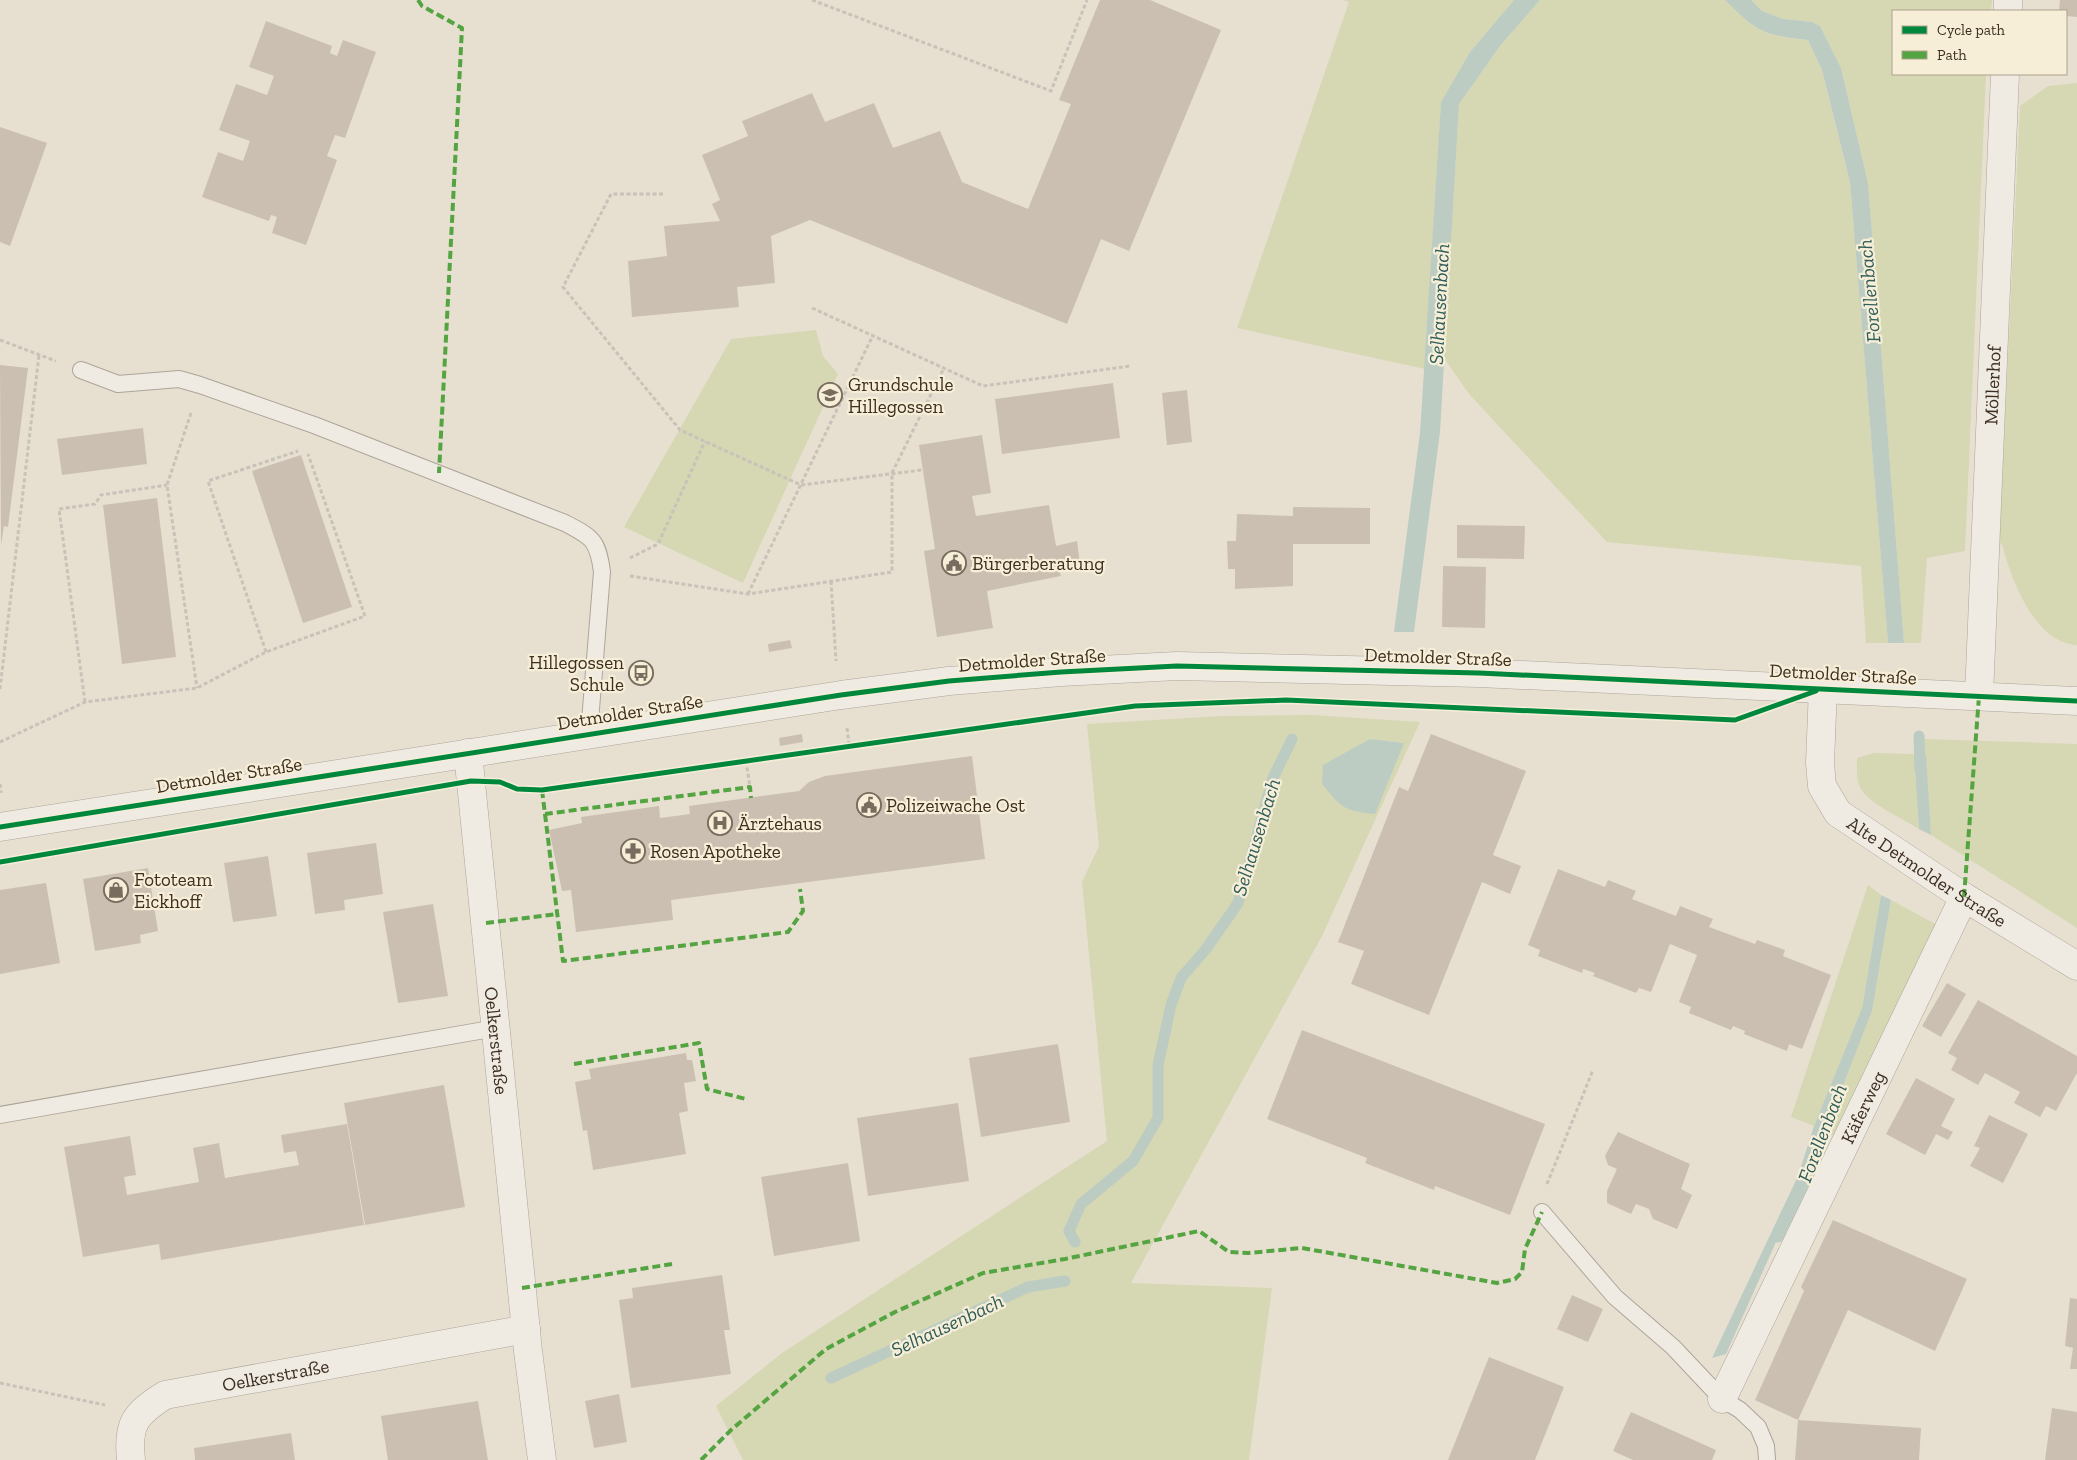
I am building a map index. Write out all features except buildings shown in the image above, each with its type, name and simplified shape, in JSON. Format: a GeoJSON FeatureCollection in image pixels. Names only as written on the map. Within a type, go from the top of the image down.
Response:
{"type":"FeatureCollection","features":[{"type":"Feature","properties":{"kind":"street","name":"Möllerhof"},"geometry":{"type":"LineString","coordinates":[[1979,696],[2005,75]]}},
{"type":"Feature","properties":{"kind":"street","name":"Detmolder Straße"},"geometry":{"type":"LineString","coordinates":[[0,827],[589,734],[949,681],[1061,672],[1178,666],[1470,673],[2077,701]]}},
{"type":"Feature","properties":{"kind":"street","name":"Alte Detmolder Straße"},"geometry":{"type":"LineString","coordinates":[[1823,688],[1820,763],[1822,786],[1838,813],[1964,897],[2077,966]]}},
{"type":"Feature","properties":{"kind":"street","name":"Oelkerstraße"},"geometry":{"type":"LineString","coordinates":[[468,753],[526,1329],[542,1460]]}},
{"type":"Feature","properties":{"kind":"street","name":"Käferweg"},"geometry":{"type":"LineString","coordinates":[[1722,1399],[1964,897]]}},
{"type":"Feature","properties":{"kind":"street","name":"Oelkerstraße"},"geometry":{"type":"LineString","coordinates":[[132,1424],[143,1409],[165,1395],[526,1329]]}},
{"type":"Feature","properties":{"kind":"street"},"geometry":{"type":"LineString","coordinates":[[131,1460],[129,1439],[132,1424]]}},
{"type":"Feature","properties":{"kind":"lane"},"geometry":{"type":"LineString","coordinates":[[81,370],[118,384],[179,379],[200,385],[314,425],[565,523],[588,535],[600,550],[602,572],[589,734]]}},
{"type":"Feature","properties":{"kind":"lane"},"geometry":{"type":"LineString","coordinates":[[0,1115],[496,1028]]}},
{"type":"Feature","properties":{"kind":"lane"},"geometry":{"type":"LineString","coordinates":[[1542,1212],[1615,1297],[1673,1347],[1722,1399],[1740,1410],[1758,1427],[1766,1446],[1767,1460]]}},
{"type":"Feature","properties":{"kind":"path"},"geometry":{"type":"LineString","coordinates":[[812,0],[1051,91],[1086,0]]}},
{"type":"Feature","properties":{"kind":"path"},"geometry":{"type":"LineString","coordinates":[[663,194],[612,194],[563,288],[680,430],[801,485],[922,470]]}},
{"type":"Feature","properties":{"kind":"path"},"geometry":{"type":"LineString","coordinates":[[812,308],[983,386],[1130,366]]}},
{"type":"Feature","properties":{"kind":"path"},"geometry":{"type":"LineString","coordinates":[[748,594],[873,335]]}},
{"type":"Feature","properties":{"kind":"path"},"geometry":{"type":"LineString","coordinates":[[0,340],[81,370]]}},
{"type":"Feature","properties":{"kind":"path"},"geometry":{"type":"LineString","coordinates":[[0,689],[39,355]]}},
{"type":"Feature","properties":{"kind":"path"},"geometry":{"type":"LineString","coordinates":[[602,572],[748,594],[892,572],[892,473],[944,368]]}},
{"type":"Feature","properties":{"kind":"path"},"geometry":{"type":"LineString","coordinates":[[198,688],[167,485],[200,385]]}},
{"type":"Feature","properties":{"kind":"path"},"geometry":{"type":"LineString","coordinates":[[602,572],[658,544],[705,442]]}},
{"type":"Feature","properties":{"kind":"path"},"geometry":{"type":"LineString","coordinates":[[0,742],[85,702],[198,688],[266,652],[365,616],[306,449],[208,481],[266,652]]}},
{"type":"Feature","properties":{"kind":"path"},"geometry":{"type":"LineString","coordinates":[[85,702],[59,509],[95,504],[101,495],[167,485]]}},
{"type":"Feature","properties":{"kind":"path"},"geometry":{"type":"LineString","coordinates":[[840,747],[859,744]]}},
{"type":"Feature","properties":{"kind":"path"},"geometry":{"type":"LineString","coordinates":[[736,763],[755,760]]}},
{"type":"Feature","properties":{"kind":"path"},"geometry":{"type":"LineString","coordinates":[[746,762],[750,787]]}},
{"type":"Feature","properties":{"kind":"path"},"geometry":{"type":"LineString","coordinates":[[1542,1212],[1549,1176],[1592,1070]]}},
{"type":"Feature","properties":{"kind":"path"},"geometry":{"type":"LineString","coordinates":[[0,1383],[106,1405],[132,1424]]}},
{"type":"Feature","properties":{"kind":"green space"},"geometry":{"type":"Polygon","coordinates":[[[1343,0],[1514,0],[1470,52],[1441,102],[1425,369],[1237,328],[1349,2],[1343,0]]]}},
{"type":"Feature","properties":{"kind":"green space"},"geometry":{"type":"Polygon","coordinates":[[[1540,0],[1725,0],[1745,19],[1761,30],[1770,34],[1808,40],[1822,70],[1850,182],[1888,643],[1866,643],[1861,566],[1607,542],[1469,394],[1444,358],[1459,104],[1500,46],[1540,0]]]}},
{"type":"Feature","properties":{"kind":"green space"},"geometry":{"type":"Polygon","coordinates":[[[1751,0],[1992,0],[1991,10],[1892,10],[1892,75],[1986,75],[1965,551],[1927,558],[1921,643],[1904,643],[1868,183],[1841,68],[1820,26],[1812,22],[1783,19],[1762,11],[1751,0]]]}},
{"type":"Feature","properties":{"kind":"green space"},"geometry":{"type":"Polygon","coordinates":[[[2077,83],[2077,645],[2062,642],[2048,633],[2037,621],[2018,591],[2002,544],[1999,545],[2020,106],[2048,86],[2077,83]]]}},
{"type":"Feature","properties":{"kind":"green space"},"geometry":{"type":"Polygon","coordinates":[[[816,330],[823,356],[838,374],[743,583],[624,527],[731,339],[816,330]]]}},
{"type":"Feature","properties":{"kind":"green space"},"geometry":{"type":"Polygon","coordinates":[[[1312,715],[1420,722],[1322,936],[1131,1283],[1272,1288],[1249,1460],[743,1460],[716,1406],[782,1353],[1107,1141],[1082,882],[1099,846],[1087,724],[1222,716],[1312,715]],[[1370,739],[1334,799],[1404,743],[1370,739]]]}},
{"type":"Feature","properties":{"kind":"green space"},"geometry":{"type":"Polygon","coordinates":[[[1924,739],[2077,744],[2077,928],[1931,835],[1924,739]]]}},
{"type":"Feature","properties":{"kind":"green space"},"geometry":{"type":"Polygon","coordinates":[[[1874,753],[1914,754],[1919,829],[1871,800],[1861,789],[1858,778],[1857,758],[1874,753]]]}},
{"type":"Feature","properties":{"kind":"green space"},"geometry":{"type":"Polygon","coordinates":[[[1868,885],[1881,895],[1862,1008],[1814,1126],[1791,1117],[1868,885]]]}},
{"type":"Feature","properties":{"kind":"green space"},"geometry":{"type":"Polygon","coordinates":[[[1891,900],[1939,926],[1838,1137],[1825,1132],[1872,1011],[1891,900]]]}},
{"type":"Feature","properties":{"kind":"water"},"geometry":{"type":"Polygon","coordinates":[[[1514,0],[1540,0],[1500,46],[1459,104],[1440,432],[1414,632],[1394,632],[1420,433],[1441,102],[1470,52],[1514,0]]]}},
{"type":"Feature","properties":{"kind":"water"},"geometry":{"type":"Polygon","coordinates":[[[1725,0],[1751,0],[1762,11],[1783,19],[1812,22],[1820,26],[1841,68],[1868,183],[1904,643],[1888,643],[1850,182],[1822,70],[1808,40],[1770,34],[1761,30],[1745,19],[1725,0]]]}},
{"type":"Feature","properties":{"kind":"water"},"geometry":{"type":"Polygon","coordinates":[[[1370,739],[1404,743],[1375,814],[1350,810],[1344,807],[1322,784],[1323,765],[1370,739]]]}},
{"type":"Feature","properties":{"kind":"water"},"geometry":{"type":"Polygon","coordinates":[[[1914,754],[1926,755],[1931,835],[1919,829],[1914,754]]]}},
{"type":"Feature","properties":{"kind":"water"},"geometry":{"type":"Polygon","coordinates":[[[1881,895],[1891,900],[1872,1011],[1825,1132],[1726,1354],[1712,1358],[1798,1176],[1814,1126],[1862,1008],[1881,895]]]}},
{"type":"Feature","properties":{"kind":"waterway","name":"Forellenbach"},"geometry":{"type":"LineString","coordinates":[[1919,736],[1920,770]]}},
{"type":"Feature","properties":{"kind":"waterway","name":"Selhausenbach"},"geometry":{"type":"LineString","coordinates":[[1075,1242],[1069,1231],[1081,1204],[1133,1161],[1158,1118],[1158,1065],[1171,1005],[1181,978],[1206,949],[1238,903],[1273,778],[1292,739]]}},
{"type":"Feature","properties":{"kind":"waterway","name":"Forellenbach"},"geometry":{"type":"LineString","coordinates":[[1778,1237],[1802,1187],[1810,1162]]}},
{"type":"Feature","properties":{"kind":"waterway","name":"Selhausenbach"},"geometry":{"type":"LineString","coordinates":[[831,1378],[1028,1287],[1065,1281]]}},
{"type":"Feature","properties":{"kind":"marked path"},"geometry":{"type":"LineString","coordinates":[[418,0],[422,6],[462,28],[439,473]]}},
{"type":"Feature","properties":{"kind":"marked path"},"geometry":{"type":"LineString","coordinates":[[1964,897],[1979,696]]}},
{"type":"Feature","properties":{"kind":"marked path"},"geometry":{"type":"LineString","coordinates":[[542,790],[545,814],[750,787],[751,798]]}},
{"type":"Feature","properties":{"kind":"marked path"},"geometry":{"type":"LineString","coordinates":[[545,814],[563,961],[788,932],[803,911],[800,889]]}},
{"type":"Feature","properties":{"kind":"marked path"},"geometry":{"type":"LineString","coordinates":[[486,923],[557,914]]}},
{"type":"Feature","properties":{"kind":"marked path"},"geometry":{"type":"LineString","coordinates":[[574,1064],[699,1043],[707,1089],[746,1099]]}},
{"type":"Feature","properties":{"kind":"marked path"},"geometry":{"type":"LineString","coordinates":[[701,1460],[731,1430],[826,1349],[895,1312],[983,1273],[1065,1259],[1199,1231],[1229,1252],[1248,1253],[1302,1248],[1497,1283],[1515,1279],[1522,1272],[1525,1249],[1542,1212]]}},
{"type":"Feature","properties":{"kind":"marked path"},"geometry":{"type":"LineString","coordinates":[[522,1288],[672,1264]]}},
{"type":"Feature","properties":{"kind":"cycle path"},"geometry":{"type":"LineString","coordinates":[[0,827],[841,695],[949,681],[1061,672],[1177,666],[1479,673],[2077,701]]}},
{"type":"Feature","properties":{"kind":"cycle path"},"geometry":{"type":"LineString","coordinates":[[0,862],[471,781],[500,782],[517,789],[542,790],[1135,706],[1286,700],[1735,720],[1816,691]]}},
{"type":"Feature","properties":{"kind":"place","name":"Grundschule Hillegossen"},"geometry":{"type":"Point","coordinates":[830,395]}},
{"type":"Feature","properties":{"kind":"place","name":"Bürgerberatung"},"geometry":{"type":"Point","coordinates":[954,563]}},
{"type":"Feature","properties":{"kind":"place","name":"Hillegossen Schule"},"geometry":{"type":"Point","coordinates":[641,673]}},
{"type":"Feature","properties":{"kind":"place","name":"Polizeiwache Ost"},"geometry":{"type":"Point","coordinates":[869,805]}},
{"type":"Feature","properties":{"kind":"place","name":"Ärztehaus"},"geometry":{"type":"Point","coordinates":[720,823]}},
{"type":"Feature","properties":{"kind":"place","name":"Rosen Apotheke"},"geometry":{"type":"Point","coordinates":[633,851]}},
{"type":"Feature","properties":{"kind":"place","name":"Fototeam Eickhoff"},"geometry":{"type":"Point","coordinates":[116,890]}}]}
